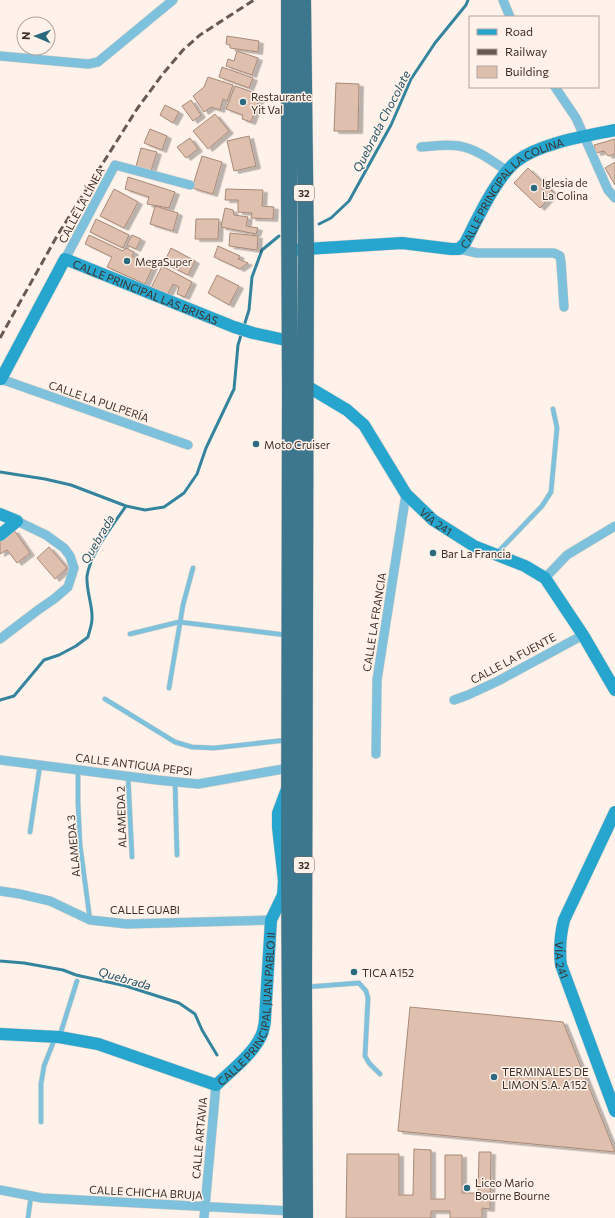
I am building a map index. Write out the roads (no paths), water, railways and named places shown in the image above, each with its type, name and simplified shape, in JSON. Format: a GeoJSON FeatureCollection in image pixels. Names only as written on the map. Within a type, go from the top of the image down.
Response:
{"type":"FeatureCollection","features":[{"type":"Feature","properties":{"kind":"highway","name":"32"},"geometry":{"type":"LineString","coordinates":[[289,0],[290,341],[298,385],[305,1218]]}},
{"type":"Feature","properties":{"kind":"highway","name":"32"},"geometry":{"type":"LineString","coordinates":[[291,1215],[289,636],[298,385],[306,249],[303,0]]}},
{"type":"Feature","properties":{"kind":"street"},"geometry":{"type":"LineString","coordinates":[[0,56],[88,64],[98,62],[173,0]]}},
{"type":"Feature","properties":{"kind":"street"},"geometry":{"type":"LineString","coordinates":[[503,0],[510,16]]}},
{"type":"Feature","properties":{"kind":"street"},"geometry":{"type":"LineString","coordinates":[[556,88],[576,118],[608,190],[615,198]]}},
{"type":"Feature","properties":{"kind":"street","name":"CALLE PRINCIPAL LA COLINA"},"geometry":{"type":"LineString","coordinates":[[290,250],[402,243],[442,249],[459,249],[465,243],[489,199],[507,171],[517,161],[540,148],[584,136],[615,130]]}},
{"type":"Feature","properties":{"kind":"street"},"geometry":{"type":"LineString","coordinates":[[421,147],[458,146],[469,148],[478,152],[507,171]]}},
{"type":"Feature","properties":{"kind":"street","name":"CALLE LA LÍNEA"},"geometry":{"type":"LineString","coordinates":[[65,259],[115,165],[190,185]]}},
{"type":"Feature","properties":{"kind":"street"},"geometry":{"type":"LineString","coordinates":[[459,249],[477,253],[554,253],[560,256],[564,307]]}},
{"type":"Feature","properties":{"kind":"street","name":"CALLE PRINCIPAL LAS BRISAS"},"geometry":{"type":"LineString","coordinates":[[0,380],[65,259],[234,327],[253,333],[290,341]]}},
{"type":"Feature","properties":{"kind":"street","name":"CALLE LA PULPERÍA"},"geometry":{"type":"LineString","coordinates":[[0,380],[188,446]]}},
{"type":"Feature","properties":{"kind":"street","name":"VÍA 241"},"geometry":{"type":"LineString","coordinates":[[298,385],[347,410],[364,425],[406,494],[433,520],[474,546],[526,566],[545,578],[583,635],[615,690]]}},
{"type":"Feature","properties":{"kind":"street","name":"CALLE LA FRANCIA"},"geometry":{"type":"LineString","coordinates":[[376,754],[377,680],[406,494]]}},
{"type":"Feature","properties":{"kind":"street"},"geometry":{"type":"LineString","coordinates":[[0,514],[46,534],[64,548],[70,556],[74,568],[68,587],[0,639]]}},
{"type":"Feature","properties":{"kind":"street"},"geometry":{"type":"LineString","coordinates":[[0,535],[17,521]]}},
{"type":"Feature","properties":{"kind":"street"},"geometry":{"type":"LineString","coordinates":[[545,578],[567,555],[615,526]]}},
{"type":"Feature","properties":{"kind":"street","name":"CALLE LA FUENTE"},"geometry":{"type":"LineString","coordinates":[[454,700],[468,696],[492,684],[583,635]]}},
{"type":"Feature","properties":{"kind":"street","name":"CALLE ANTIGUA PEPSI"},"geometry":{"type":"LineString","coordinates":[[0,760],[198,784],[289,775]]}},
{"type":"Feature","properties":{"kind":"street","name":"CALLE PRINCIPAL JUAN PABLO II"},"geometry":{"type":"LineString","coordinates":[[0,1034],[57,1037],[98,1044],[216,1085],[236,1067],[250,1051],[258,1041],[263,1031],[271,920],[283,894],[284,880],[278,827],[278,813],[289,775]]}},
{"type":"Feature","properties":{"kind":"street","name":"VÍA 241"},"geometry":{"type":"LineString","coordinates":[[615,812],[564,920],[560,936],[559,950],[561,965],[615,1111]]}},
{"type":"Feature","properties":{"kind":"street","name":"CALLE GUABI"},"geometry":{"type":"LineString","coordinates":[[0,891],[50,901],[90,920],[127,924],[271,920]]}},
{"type":"Feature","properties":{"kind":"street","name":"CALLE ARTAVIA"},"geometry":{"type":"LineString","coordinates":[[204,1218],[216,1085]]}},
{"type":"Feature","properties":{"kind":"street","name":"CALLE CHICHA BRUJA"},"geometry":{"type":"LineString","coordinates":[[0,1190],[42,1198],[205,1207],[291,1215]]}},
{"type":"Feature","properties":{"kind":"lane"},"geometry":{"type":"LineString","coordinates":[[495,554],[542,506],[551,492],[557,428],[553,409]]}},
{"type":"Feature","properties":{"kind":"lane"},"geometry":{"type":"LineString","coordinates":[[169,688],[179,622],[193,568]]}},
{"type":"Feature","properties":{"kind":"lane"},"geometry":{"type":"LineString","coordinates":[[130,634],[179,622],[289,636]]}},
{"type":"Feature","properties":{"kind":"lane"},"geometry":{"type":"LineString","coordinates":[[105,699],[175,742],[192,747],[214,748],[289,739]]}},
{"type":"Feature","properties":{"kind":"lane"},"geometry":{"type":"LineString","coordinates":[[30,832],[40,765]]}},
{"type":"Feature","properties":{"kind":"lane","name":"ALAMEDA 3"},"geometry":{"type":"LineString","coordinates":[[78,770],[80,845],[90,920]]}},
{"type":"Feature","properties":{"kind":"lane","name":"ALAMEDA 2"},"geometry":{"type":"LineString","coordinates":[[128,776],[132,856]]}},
{"type":"Feature","properties":{"kind":"lane"},"geometry":{"type":"LineString","coordinates":[[175,782],[177,855]]}},
{"type":"Feature","properties":{"kind":"lane"},"geometry":{"type":"LineString","coordinates":[[42,1122],[41,1084],[44,1066],[57,1037],[77,981]]}},
{"type":"Feature","properties":{"kind":"lane"},"geometry":{"type":"LineString","coordinates":[[304,987],[359,983],[362,985],[368,998],[365,1056],[369,1063],[380,1074]]}},
{"type":"Feature","properties":{"kind":"lane"},"geometry":{"type":"LineString","coordinates":[[28,1218],[31,1196]]}},
{"type":"Feature","properties":{"kind":"waterway","name":"Quebrada Chocolate"},"geometry":{"type":"LineString","coordinates":[[319,224],[331,218],[349,201],[391,125],[411,79],[435,43],[466,5],[468,0]]}},
{"type":"Feature","properties":{"kind":"waterway","name":"Quebrada Chocolate"},"geometry":{"type":"LineString","coordinates":[[244,326],[249,310],[252,277],[262,250],[279,236]]}},
{"type":"Feature","properties":{"kind":"waterway","name":"Quebrada Chocolate"},"geometry":{"type":"LineString","coordinates":[[0,472],[45,479],[71,485],[126,506],[145,510],[164,507],[184,493],[197,474],[206,448],[234,389],[238,345],[242,332]]}},
{"type":"Feature","properties":{"kind":"waterway","name":"Quebrada"},"geometry":{"type":"LineString","coordinates":[[0,700],[14,696],[44,660],[59,655],[76,646],[88,637],[92,619],[92,609],[87,582],[89,567],[97,549],[126,506]]}},
{"type":"Feature","properties":{"kind":"waterway","name":"Quebrada"},"geometry":{"type":"LineString","coordinates":[[0,961],[24,963],[63,970],[76,975],[126,986],[179,1003],[195,1014],[202,1030],[217,1055]]}},
{"type":"Feature","properties":{"kind":"railway"},"geometry":{"type":"LineString","coordinates":[[0,338],[57,236],[137,109],[162,75],[183,50],[200,35],[254,0]]}},
{"type":"Feature","properties":{"kind":"place","name":"Restaurante Yit Val"},"geometry":{"type":"Point","coordinates":[243,102]}},
{"type":"Feature","properties":{"kind":"place","name":"Iglesia de La Colina"},"geometry":{"type":"Point","coordinates":[534,188]}},
{"type":"Feature","properties":{"kind":"place","name":"MegaSuper"},"geometry":{"type":"Point","coordinates":[127,261]}},
{"type":"Feature","properties":{"kind":"place","name":"Moto Cruiser"},"geometry":{"type":"Point","coordinates":[256,444]}},
{"type":"Feature","properties":{"kind":"place","name":"Bar La Francia"},"geometry":{"type":"Point","coordinates":[433,553]}},
{"type":"Feature","properties":{"kind":"place","name":"TICA A152"},"geometry":{"type":"Point","coordinates":[354,972]}},
{"type":"Feature","properties":{"kind":"place","name":"TERMINALES DE LIMON S.A. A152"},"geometry":{"type":"Point","coordinates":[494,1077]}},
{"type":"Feature","properties":{"kind":"place","name":"Liceo Mario Bourne Bourne"},"geometry":{"type":"Point","coordinates":[467,1188]}}]}
